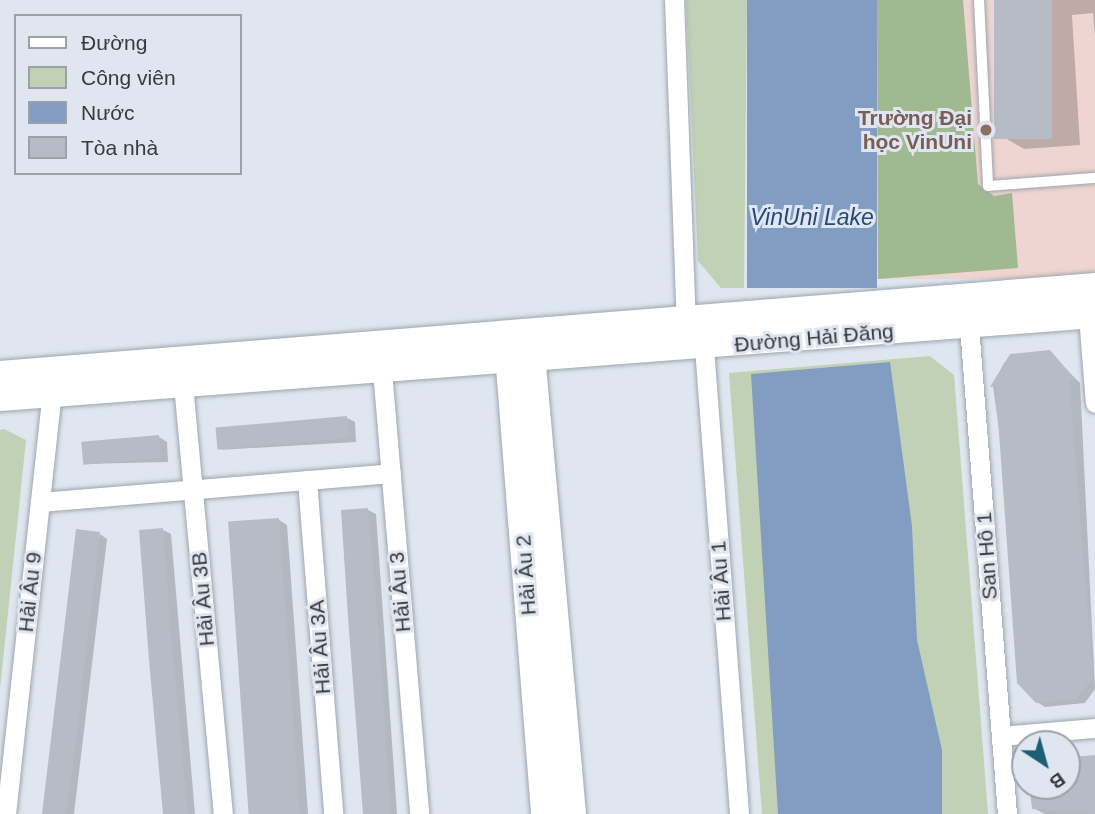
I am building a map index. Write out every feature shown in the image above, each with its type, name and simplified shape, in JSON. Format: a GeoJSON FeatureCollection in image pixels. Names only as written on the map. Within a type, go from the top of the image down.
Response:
{"type":"FeatureCollection","features":[{"type":"Feature","properties":{"kind":"street"},"geometry":{"type":"LineString","coordinates":[[674,0],[686,321]]}},
{"type":"Feature","properties":{"kind":"street","name":"Đường Hải Đăng"},"geometry":{"type":"LineString","coordinates":[[519,347],[704,347],[968,311],[1095,287]]}},
{"type":"Feature","properties":{"kind":"street","name":"Đường Hải Đăng"},"geometry":{"type":"LineString","coordinates":[[519,347],[686,321],[968,311],[1091,315]]}},
{"type":"Feature","properties":{"kind":"street","name":"San Hô 1"},"geometry":{"type":"LineString","coordinates":[[968,311],[1007,814]]}},
{"type":"Feature","properties":{"kind":"street"},"geometry":{"type":"LineString","coordinates":[[1091,315],[1095,403]]}},
{"type":"Feature","properties":{"kind":"street"},"geometry":{"type":"LineString","coordinates":[[0,375],[53,382],[183,384],[382,370],[519,347]]}},
{"type":"Feature","properties":{"kind":"street"},"geometry":{"type":"LineString","coordinates":[[0,397],[53,382],[519,347]]}},
{"type":"Feature","properties":{"kind":"street","name":"Hải Âu 2"},"geometry":{"type":"LineString","coordinates":[[519,347],[545,814]]}},
{"type":"Feature","properties":{"kind":"street","name":"Hải Âu 2"},"geometry":{"type":"LineString","coordinates":[[519,347],[572,814]]}},
{"type":"Feature","properties":{"kind":"street","name":"Hải Âu 1"},"geometry":{"type":"LineString","coordinates":[[704,347],[739,814]]}},
{"type":"Feature","properties":{"kind":"street","name":"Hải Âu 3"},"geometry":{"type":"LineString","coordinates":[[382,370],[419,814]]}},
{"type":"Feature","properties":{"kind":"street","name":"Hải Âu 9"},"geometry":{"type":"LineString","coordinates":[[6,814],[53,382]]}},
{"type":"Feature","properties":{"kind":"street","name":"Hải Âu 3B"},"geometry":{"type":"LineString","coordinates":[[183,384],[223,814]]}},
{"type":"Feature","properties":{"kind":"street"},"geometry":{"type":"LineString","coordinates":[[40,502],[391,473]]}},
{"type":"Feature","properties":{"kind":"street","name":"Hải Âu 3A"},"geometry":{"type":"LineString","coordinates":[[307,480],[333,814]]}},
{"type":"Feature","properties":{"kind":"street"},"geometry":{"type":"LineString","coordinates":[[1001,736],[1095,728]]}},
{"type":"Feature","properties":{"kind":"lane"},"geometry":{"type":"LineString","coordinates":[[979,0],[988,186],[1095,178]]}},
{"type":"Feature","properties":{"kind":"shaded area","name":"Trường Đại học VinUni"},"geometry":{"type":"Polygon","coordinates":[[[877,0],[1095,0],[1095,279],[877,279],[877,0]]]}},
{"type":"Feature","properties":{"kind":"green space"},"geometry":{"type":"Polygon","coordinates":[[[686,0],[747,0],[744,288],[721,288],[698,261],[686,0]]]}},
{"type":"Feature","properties":{"kind":"green space"},"geometry":{"type":"Polygon","coordinates":[[[877,0],[963,0],[978,184],[994,196],[1012,193],[1018,268],[878,279],[877,0]]]}},
{"type":"Feature","properties":{"kind":"green space"},"geometry":{"type":"Polygon","coordinates":[[[930,356],[954,375],[988,814],[762,814],[729,373],[930,356]]]}},
{"type":"Feature","properties":{"kind":"green space"},"geometry":{"type":"Polygon","coordinates":[[[4,429],[26,440],[0,689],[0,430],[4,429]]]}},
{"type":"Feature","properties":{"kind":"water","name":"VinUni Lake"},"geometry":{"type":"Polygon","coordinates":[[[747,0],[877,0],[877,288],[747,288],[747,0]]]}},
{"type":"Feature","properties":{"kind":"water"},"geometry":{"type":"Polygon","coordinates":[[[890,362],[912,526],[917,640],[942,750],[942,814],[778,814],[751,374],[890,362]]]}},
{"type":"Feature","properties":{"kind":"building"},"geometry":{"type":"Polygon","coordinates":[[[994,0],[1052,0],[1052,139],[994,139],[994,0]]]}},
{"type":"Feature","properties":{"kind":"building"},"geometry":{"type":"Polygon","coordinates":[[[1050,350],[1075,379],[1069,379],[1093,677],[1077,699],[1036,703],[1017,683],[996,386],[990,387],[1010,354],[1050,350]]]}},
{"type":"Feature","properties":{"kind":"building"},"geometry":{"type":"Polygon","coordinates":[[[347,416],[349,438],[217,449],[216,428],[347,416]]]}},
{"type":"Feature","properties":{"kind":"building"},"geometry":{"type":"Polygon","coordinates":[[[159,435],[161,458],[83,465],[81,442],[159,435]]]}},
{"type":"Feature","properties":{"kind":"building"},"geometry":{"type":"Polygon","coordinates":[[[368,508],[391,814],[363,814],[348,617],[341,510],[368,508]]]}},
{"type":"Feature","properties":{"kind":"building"},"geometry":{"type":"Polygon","coordinates":[[[279,518],[300,814],[249,814],[228,522],[279,518]]]}},
{"type":"Feature","properties":{"kind":"building"},"geometry":{"type":"Polygon","coordinates":[[[163,528],[188,814],[163,814],[149,660],[139,530],[163,528]]]}},
{"type":"Feature","properties":{"kind":"building"},"geometry":{"type":"Polygon","coordinates":[[[76,529],[100,532],[72,773],[66,814],[42,814],[76,529]]]}},
{"type":"Feature","properties":{"kind":"building"},"geometry":{"type":"Polygon","coordinates":[[[1095,755],[1095,814],[1032,809],[1031,800],[1081,800],[1081,756],[1095,755]]]}},
{"type":"Feature","properties":{"kind":"place","name":"Trường Đại học VinUni"},"geometry":{"type":"Point","coordinates":[986,130]}}]}
